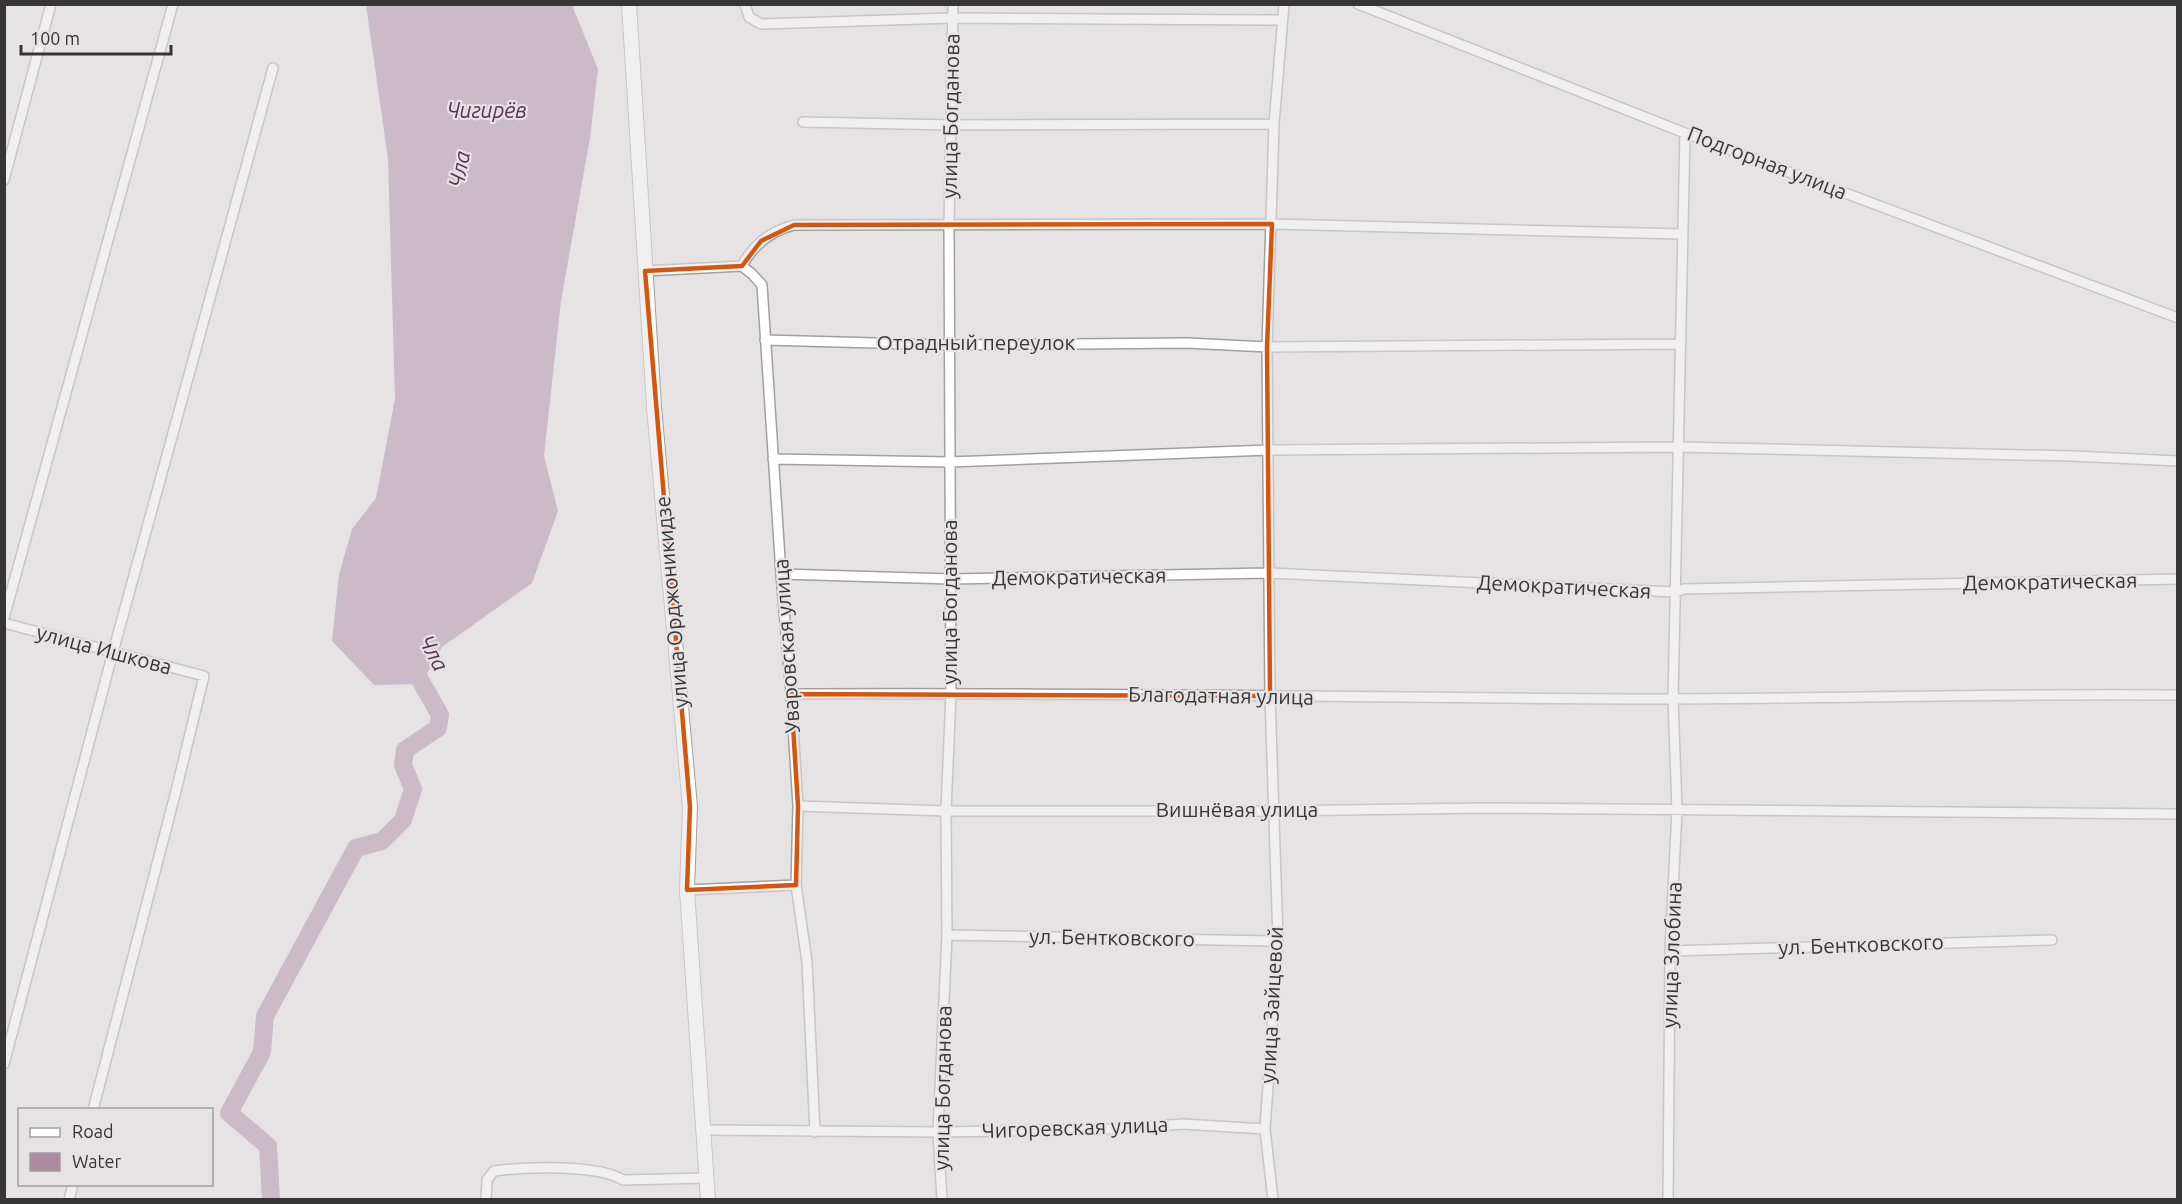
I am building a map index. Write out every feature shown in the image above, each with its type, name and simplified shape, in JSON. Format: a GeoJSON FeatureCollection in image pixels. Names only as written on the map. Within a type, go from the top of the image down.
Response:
{"type":"FeatureCollection","features":[{"type":"Feature","properties":{"kind":"street"},"geometry":{"type":"LineString","coordinates":[[4,180],[51,4]]}},
{"type":"Feature","properties":{"kind":"street"},"geometry":{"type":"LineString","coordinates":[[4,618],[173,4]]}},
{"type":"Feature","properties":{"kind":"street","name":"улица Орджоникидзе"},"geometry":{"type":"LineString","coordinates":[[629,4],[654,407],[690,807],[687,890],[708,1200]]}},
{"type":"Feature","properties":{"kind":"street"},"geometry":{"type":"LineString","coordinates":[[745,4],[749,17],[761,24],[953,18],[1282,20]]}},
{"type":"Feature","properties":{"kind":"street","name":"улица Богданова"},"geometry":{"type":"LineString","coordinates":[[942,1200],[938,1132],[947,935],[946,810],[951,693],[949,224],[953,4]]}},
{"type":"Feature","properties":{"kind":"street","name":"улица Зайцевой"},"geometry":{"type":"LineString","coordinates":[[1273,1200],[1265,1130],[1278,941],[1272,811],[1267,347],[1274,124],[1284,4]]}},
{"type":"Feature","properties":{"kind":"street","name":"Подгорная улица"},"geometry":{"type":"LineString","coordinates":[[1358,4],[1685,133],[2178,318]]}},
{"type":"Feature","properties":{"kind":"street"},"geometry":{"type":"LineString","coordinates":[[4,1064],[113,652],[273,68]]}},
{"type":"Feature","properties":{"kind":"street"},"geometry":{"type":"LineString","coordinates":[[802,122],[952,125],[1274,124]]}},
{"type":"Feature","properties":{"kind":"street","name":"улица Злобина"},"geometry":{"type":"LineString","coordinates":[[1668,1200],[1670,951],[1677,810],[1672,699],[1685,133]]}},
{"type":"Feature","properties":{"kind":"street"},"geometry":{"type":"LineString","coordinates":[[645,271],[742,266],[761,241],[778,229],[794,225],[1272,224],[1683,234]]}},
{"type":"Feature","properties":{"kind":"street","name":"Уваровская улица"},"geometry":{"type":"LineString","coordinates":[[742,266],[762,285],[798,806],[796,885],[807,962],[815,1132]]}},
{"type":"Feature","properties":{"kind":"street","name":"Отрадный переулок"},"geometry":{"type":"LineString","coordinates":[[765,340],[949,345],[1187,343],[1267,347],[1680,344]]}},
{"type":"Feature","properties":{"kind":"street"},"geometry":{"type":"LineString","coordinates":[[773,459],[949,462],[1269,450],[1678,447],[2072,456],[2178,461]]}},
{"type":"Feature","properties":{"kind":"street","name":"Демократическая"},"geometry":{"type":"LineString","coordinates":[[781,574],[951,579],[1268,573],[1675,592],[1684,589],[2178,579]]}},
{"type":"Feature","properties":{"kind":"street","name":"улица Ишкова"},"geometry":{"type":"LineString","coordinates":[[4,623],[204,676],[94,1108]]}},
{"type":"Feature","properties":{"kind":"street","name":"Благодатная улица"},"geometry":{"type":"LineString","coordinates":[[791,694],[951,693],[1650,699],[2070,693],[2178,694]]}},
{"type":"Feature","properties":{"kind":"street","name":"Вишнёвая улица"},"geometry":{"type":"LineString","coordinates":[[798,806],[946,810],[1272,811],[1484,808],[2178,814]]}},
{"type":"Feature","properties":{"kind":"street"},"geometry":{"type":"LineString","coordinates":[[687,890],[796,885]]}},
{"type":"Feature","properties":{"kind":"street","name":"ул. Бентковского"},"geometry":{"type":"LineString","coordinates":[[947,935],[1278,941]]}},
{"type":"Feature","properties":{"kind":"street","name":"ул. Бентковского"},"geometry":{"type":"LineString","coordinates":[[1670,951],[2052,940]]}},
{"type":"Feature","properties":{"kind":"street","name":"Чигоревская улица"},"geometry":{"type":"LineString","coordinates":[[705,1130],[938,1132],[1114,1129],[1183,1124],[1265,1130]]}},
{"type":"Feature","properties":{"kind":"street"},"geometry":{"type":"LineString","coordinates":[[486,1200],[487,1180],[494,1171],[518,1168],[600,1171],[616,1175],[623,1180],[707,1178]]}},
{"type":"Feature","properties":{"kind":"highlighted area"},"geometry":{"type":"Polygon","coordinates":[[[1272,224],[1267,347],[1270,696],[791,694],[798,806],[796,885],[687,890],[690,807],[645,271],[742,266],[761,241],[794,225],[1272,224]]]}},
{"type":"Feature","properties":{"kind":"water","name":"Чигирёв"},"geometry":{"type":"Polygon","coordinates":[[[366,5],[572,5],[598,69],[590,138],[561,301],[544,456],[558,511],[532,583],[442,647],[421,684],[374,685],[332,641],[339,574],[352,529],[376,498],[395,399],[388,159],[366,5]]]}},
{"type":"Feature","properties":{"kind":"waterway","name":"Чла"},"geometry":{"type":"LineString","coordinates":[[271,1200],[268,1146],[229,1113],[262,1052],[265,1016],[356,848],[382,841],[403,820],[413,789],[403,765],[405,750],[438,728],[440,715],[410,662]]}}]}
